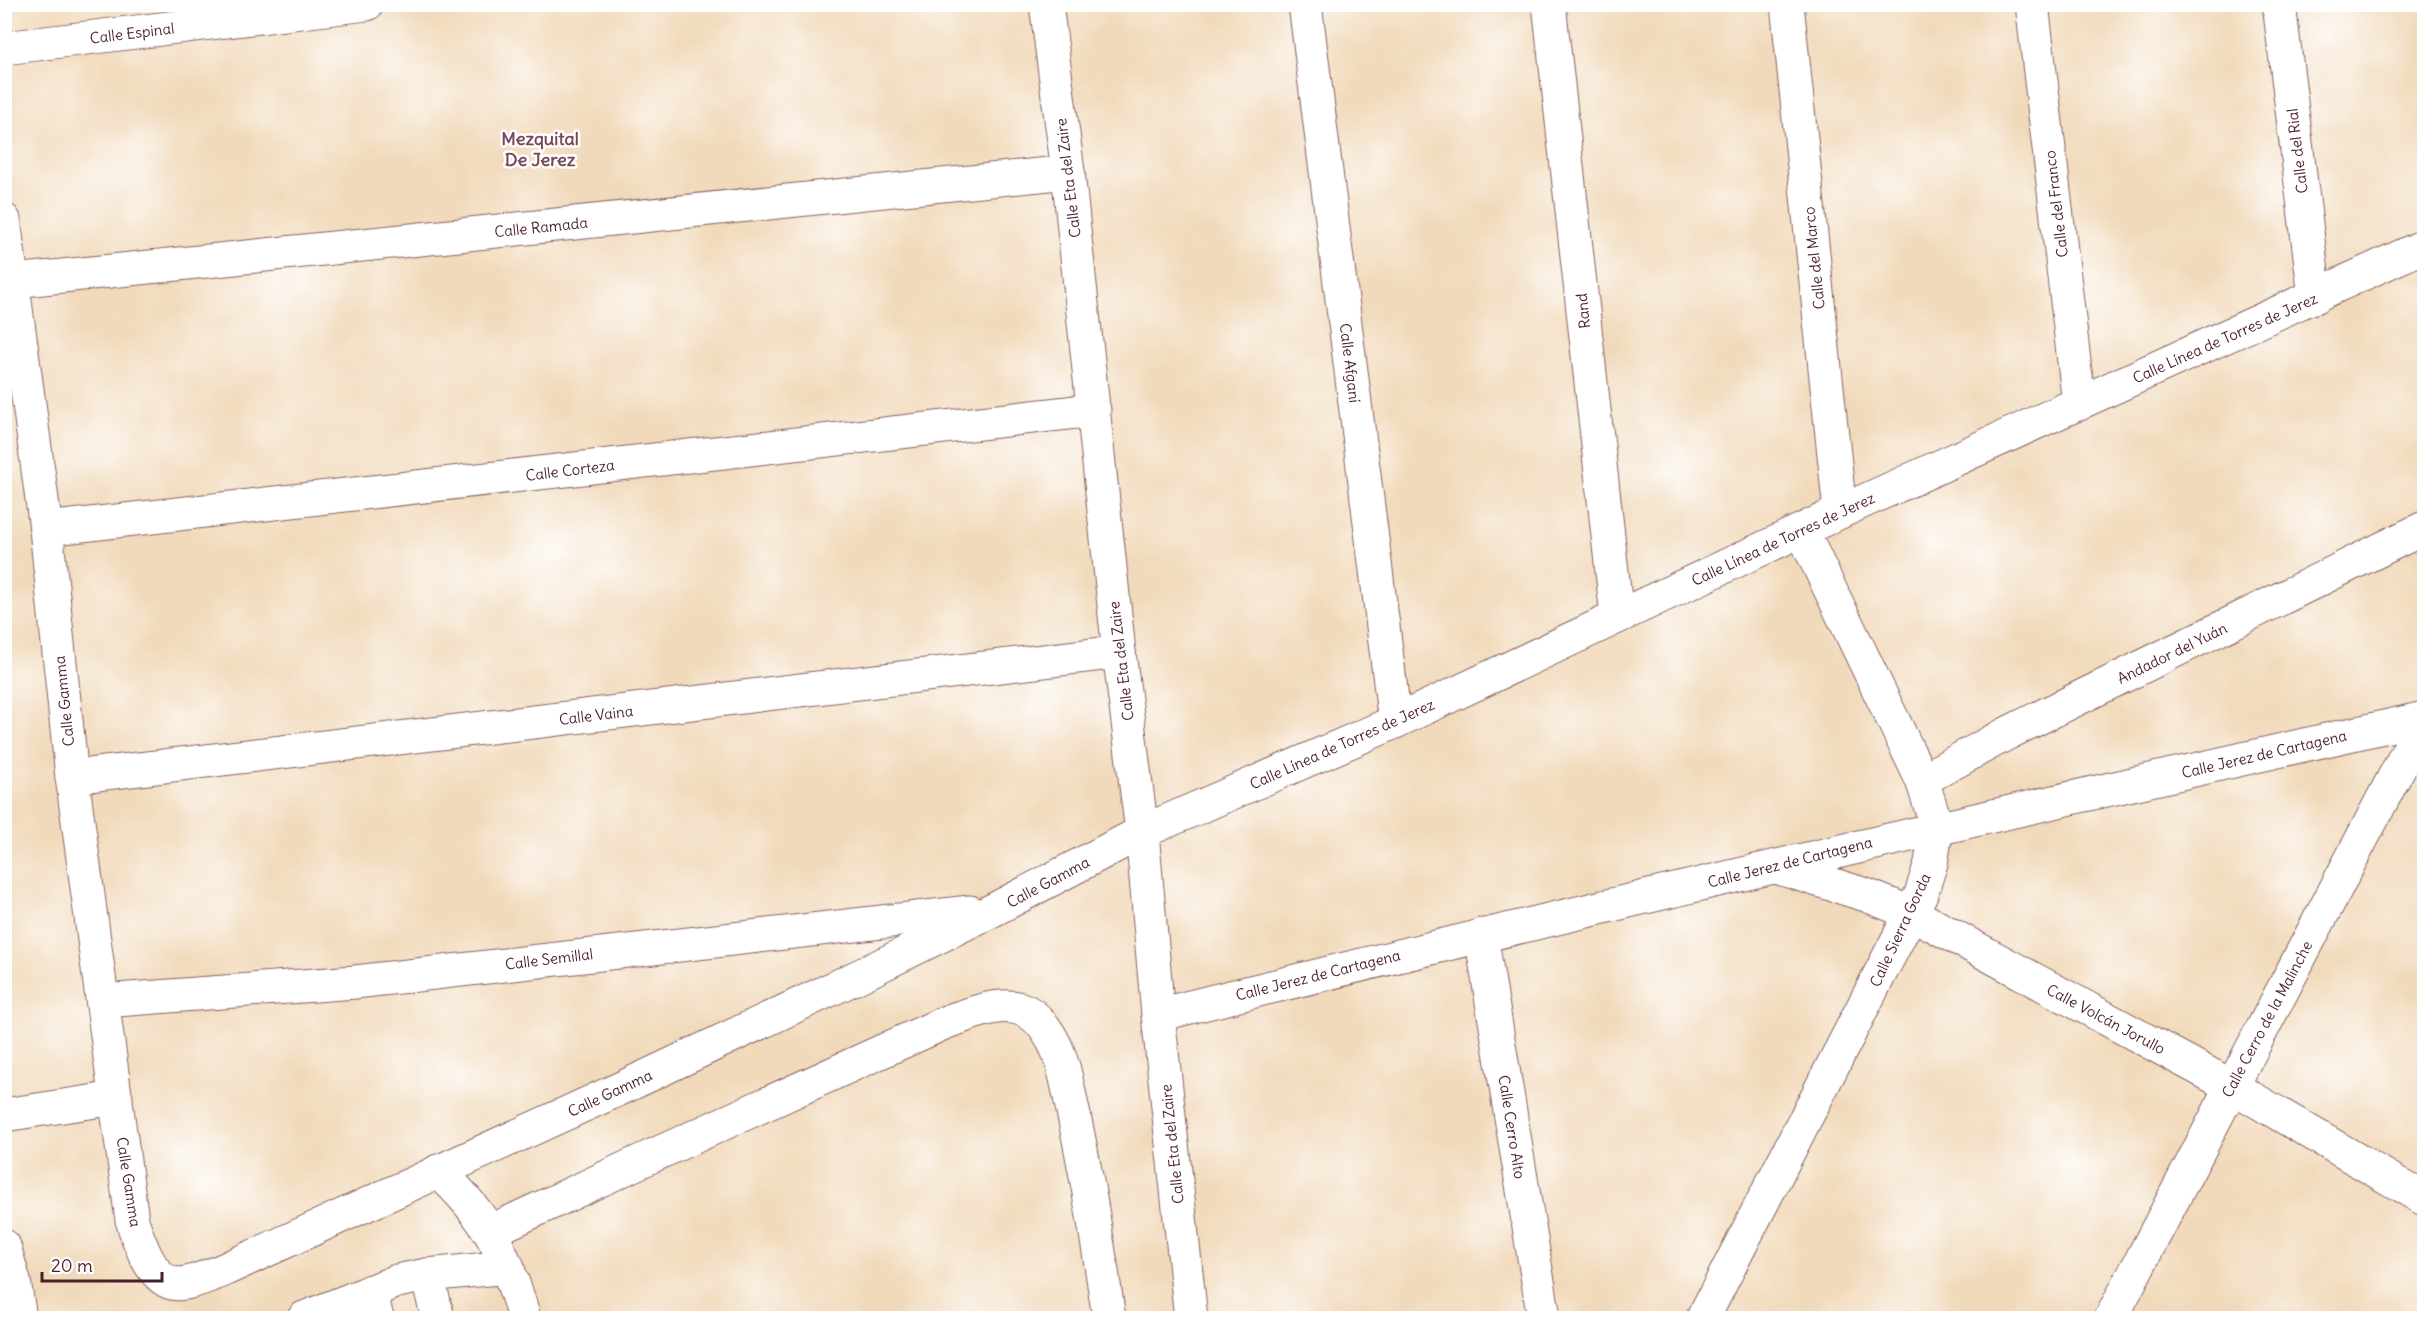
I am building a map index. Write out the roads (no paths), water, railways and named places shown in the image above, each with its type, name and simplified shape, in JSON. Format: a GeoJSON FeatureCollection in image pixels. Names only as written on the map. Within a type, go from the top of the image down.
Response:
{"type":"FeatureCollection","features":[{"type":"Feature","properties":{"kind":"street","name":"Calle Espinal"},"geometry":{"type":"LineString","coordinates":[[4,48],[367,4]]}},
{"type":"Feature","properties":{"kind":"street","name":"Calle Eta del Zaire"},"geometry":{"type":"LineString","coordinates":[[1046,4],[1068,172],[1119,652],[1142,832],[1158,1015],[1191,1318]]}},
{"type":"Feature","properties":{"kind":"street","name":"Calle Afganí"},"geometry":{"type":"LineString","coordinates":[[1305,4],[1395,722]]}},
{"type":"Feature","properties":{"kind":"street","name":"Rand"},"geometry":{"type":"LineString","coordinates":[[1549,4],[1617,617]]}},
{"type":"Feature","properties":{"kind":"street","name":"Calle del Marco"},"geometry":{"type":"LineString","coordinates":[[1787,4],[1840,512]]}},
{"type":"Feature","properties":{"kind":"street","name":"Calle del Franco"},"geometry":{"type":"LineString","coordinates":[[2032,4],[2079,404]]}},
{"type":"Feature","properties":{"kind":"street","name":"Calle del Rial"},"geometry":{"type":"LineString","coordinates":[[2279,4],[2315,297]]}},
{"type":"Feature","properties":{"kind":"street","name":"Calle Ramada"},"geometry":{"type":"LineString","coordinates":[[14,281],[1068,172]]}},
{"type":"Feature","properties":{"kind":"street","name":"Calle Gamma"},"geometry":{"type":"LineString","coordinates":[[4,220],[46,529],[72,777],[132,1220],[142,1249],[158,1274],[172,1283],[194,1281],[219,1272],[626,1086],[995,909],[1142,832]]}},
{"type":"Feature","properties":{"kind":"street","name":"Calle Línea de Torres de Jerez"},"geometry":{"type":"LineString","coordinates":[[1142,832],[1395,722],[1840,512],[2424,246]]}},
{"type":"Feature","properties":{"kind":"street","name":"Calle Corteza"},"geometry":{"type":"LineString","coordinates":[[46,529],[1094,410]]}},
{"type":"Feature","properties":{"kind":"street","name":"Andador del Yuán"},"geometry":{"type":"LineString","coordinates":[[1922,780],[2008,733],[2424,528]]}},
{"type":"Feature","properties":{"kind":"street","name":"Calle Sierra Gorda"},"geometry":{"type":"LineString","coordinates":[[1704,1318],[1921,894],[1931,863],[1937,827],[1922,780],[1802,531]]}},
{"type":"Feature","properties":{"kind":"street","name":"Calle Vaina"},"geometry":{"type":"LineString","coordinates":[[72,777],[1119,652]]}},
{"type":"Feature","properties":{"kind":"street","name":"Calle Jerez de Cartagena"},"geometry":{"type":"LineString","coordinates":[[1158,1015],[1481,935],[1937,827],[2424,719]]}},
{"type":"Feature","properties":{"kind":"street","name":"Calle Cerro de la Malinche"},"geometry":{"type":"LineString","coordinates":[[2111,1318],[2424,719]]}},
{"type":"Feature","properties":{"kind":"street","name":"Calle Volcán Jorullo"},"geometry":{"type":"LineString","coordinates":[[1774,866],[1846,888],[1911,914],[2231,1086],[2424,1199]]}},
{"type":"Feature","properties":{"kind":"street","name":"Calle Semillal"},"geometry":{"type":"LineString","coordinates":[[103,1001],[355,982],[995,909]]}},
{"type":"Feature","properties":{"kind":"street","name":"Calle Cerro Alto"},"geometry":{"type":"LineString","coordinates":[[1481,935],[1544,1318]]}},
{"type":"Feature","properties":{"kind":"street"},"geometry":{"type":"LineString","coordinates":[[491,1231],[935,1027],[978,1012],[1001,1007],[1022,1009],[1040,1021],[1054,1043],[1066,1084],[1082,1151],[1109,1318]]}},
{"type":"Feature","properties":{"kind":"street"},"geometry":{"type":"LineString","coordinates":[[4,1115],[116,1098]]}},
{"type":"Feature","properties":{"kind":"street"},"geometry":{"type":"LineString","coordinates":[[438,1171],[469,1202],[491,1231],[508,1267],[524,1318]]}},
{"type":"Feature","properties":{"kind":"street"},"geometry":{"type":"LineString","coordinates":[[4,1246],[14,1281],[20,1318]]}},
{"type":"Feature","properties":{"kind":"street"},"geometry":{"type":"LineString","coordinates":[[304,1318],[374,1305],[398,1281],[427,1275],[508,1267]]}},
{"type":"Feature","properties":{"kind":"street"},"geometry":{"type":"LineString","coordinates":[[427,1275],[438,1318]]}},
{"type":"Feature","properties":{"kind":"district","name":"Mezquital De Jerez"},"geometry":{"type":"Point","coordinates":[540,148]}}]}
